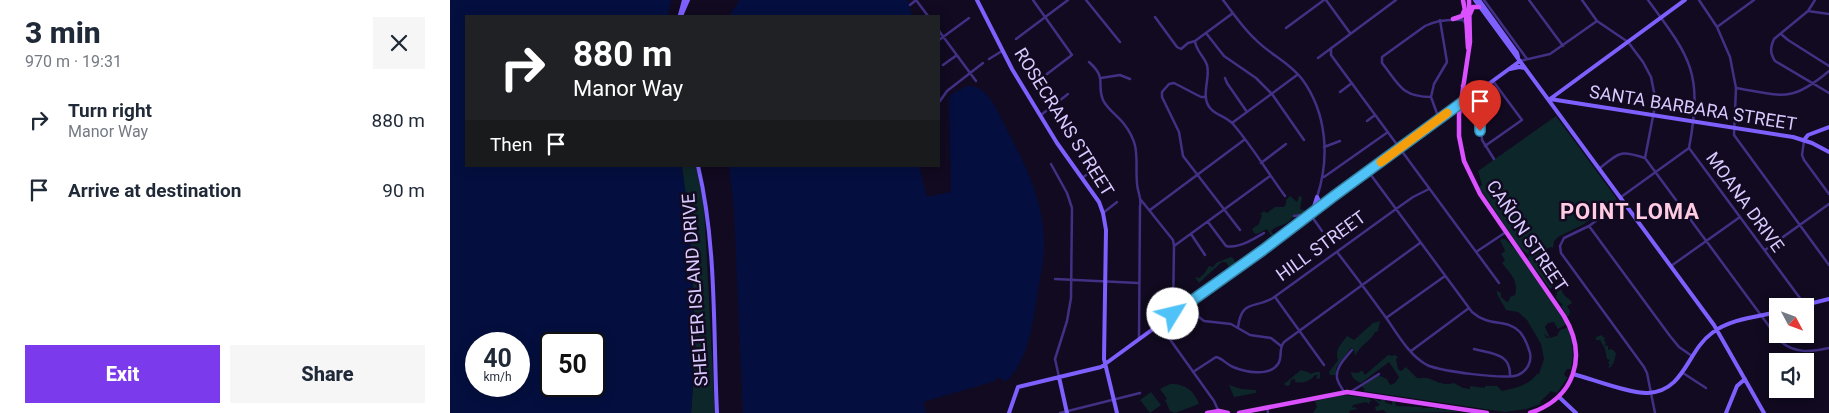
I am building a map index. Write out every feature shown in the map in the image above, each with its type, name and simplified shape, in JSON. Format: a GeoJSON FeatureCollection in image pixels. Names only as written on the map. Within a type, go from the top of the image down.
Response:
{"type":"FeatureCollection","features":[{"type":"Feature","properties":{"kind":"main road","name":"CAÑON STREET"},"geometry":{"type":"LineString","coordinates":[[1463,0],[1468,51]]}},
{"type":"Feature","properties":{"kind":"main road","name":"CAÑON STREET"},"geometry":{"type":"LineString","coordinates":[[1469,0],[1471,35],[1460,104],[1459,136],[1467,168],[1480,194],[1569,325],[1576,350],[1573,374],[1567,386],[1559,396],[1542,408],[1530,413]]}},
{"type":"Feature","properties":{"kind":"main road"},"geometry":{"type":"LineString","coordinates":[[1453,19],[1463,16],[1464,7]]}},
{"type":"Feature","properties":{"kind":"main road"},"geometry":{"type":"LineString","coordinates":[[1470,15],[1473,7],[1479,7]]}},
{"type":"Feature","properties":{"kind":"main road"},"geometry":{"type":"LineString","coordinates":[[1463,84],[1464,88],[1473,94]]}},
{"type":"Feature","properties":{"kind":"main road"},"geometry":{"type":"LineString","coordinates":[[1239,413],[1268,410],[1351,392],[1487,413]]}},
{"type":"Feature","properties":{"kind":"main road"},"geometry":{"type":"LineString","coordinates":[[1207,413],[1228,413]]}},
{"type":"Feature","properties":{"kind":"street"},"geometry":{"type":"LineString","coordinates":[[680,15],[684,0]]}},
{"type":"Feature","properties":{"kind":"street"},"geometry":{"type":"LineString","coordinates":[[680,15],[688,0]]}},
{"type":"Feature","properties":{"kind":"street"},"geometry":{"type":"LineString","coordinates":[[910,5],[916,0],[927,15]]}},
{"type":"Feature","properties":{"kind":"street","name":"ROSECRANS STREET"},"geometry":{"type":"LineString","coordinates":[[977,0],[1002,51],[1057,144],[1096,197],[1104,213],[1106,230],[1105,364],[1117,413]]}},
{"type":"Feature","properties":{"kind":"street"},"geometry":{"type":"LineString","coordinates":[[1033,0],[1072,55],[1047,74]]}},
{"type":"Feature","properties":{"kind":"street"},"geometry":{"type":"LineString","coordinates":[[1016,39],[1068,0]]}},
{"type":"Feature","properties":{"kind":"street"},"geometry":{"type":"LineString","coordinates":[[1086,0],[1120,42]]}},
{"type":"Feature","properties":{"kind":"street"},"geometry":{"type":"LineString","coordinates":[[1224,0],[1254,39],[1298,75],[1318,109],[1322,124],[1324,147],[1323,178],[1311,213]]}},
{"type":"Feature","properties":{"kind":"street"},"geometry":{"type":"LineString","coordinates":[[1286,28],[1325,0],[1350,34]]}},
{"type":"Feature","properties":{"kind":"street"},"geometry":{"type":"LineString","coordinates":[[1318,58],[1396,0]]}},
{"type":"Feature","properties":{"kind":"street"},"geometry":{"type":"LineString","coordinates":[[1475,0],[1717,329],[1764,413]]}},
{"type":"Feature","properties":{"kind":"street"},"geometry":{"type":"LineString","coordinates":[[1479,0],[1517,53],[1519,59]]}},
{"type":"Feature","properties":{"kind":"street"},"geometry":{"type":"LineString","coordinates":[[1484,0],[1527,59]]}},
{"type":"Feature","properties":{"kind":"street"},"geometry":{"type":"LineString","coordinates":[[1528,0],[1563,46]]}},
{"type":"Feature","properties":{"kind":"street"},"geometry":{"type":"LineString","coordinates":[[1582,0],[1597,21],[1628,42],[1651,77],[1655,98],[1654,115],[1645,158]]}},
{"type":"Feature","properties":{"kind":"street","name":"MOANA DRIVE"},"geometry":{"type":"LineString","coordinates":[[1648,0],[1678,41],[1690,66],[1696,97],[1689,148],[1765,250],[1798,298]]}},
{"type":"Feature","properties":{"kind":"street"},"geometry":{"type":"LineString","coordinates":[[1550,100],[1685,0]]}},
{"type":"Feature","properties":{"kind":"street"},"geometry":{"type":"LineString","coordinates":[[1698,0],[1717,26],[1730,57],[1736,88],[1737,105],[1734,128],[1736,138],[1829,265]]}},
{"type":"Feature","properties":{"kind":"street"},"geometry":{"type":"LineString","coordinates":[[1717,26],[1754,0]]}},
{"type":"Feature","properties":{"kind":"street"},"geometry":{"type":"LineString","coordinates":[[1815,0],[1808,11],[1774,40],[1771,52],[1775,61],[1829,94]]}},
{"type":"Feature","properties":{"kind":"street"},"geometry":{"type":"LineString","coordinates":[[1808,11],[1829,14]]}},
{"type":"Feature","properties":{"kind":"street"},"geometry":{"type":"LineString","coordinates":[[1154,17],[1179,48],[1195,41],[1233,13]]}},
{"type":"Feature","properties":{"kind":"street"},"geometry":{"type":"LineString","coordinates":[[940,39],[969,18]]}},
{"type":"Feature","properties":{"kind":"street"},"geometry":{"type":"LineString","coordinates":[[1439,119],[1431,97],[1434,84],[1447,62],[1440,20]]}},
{"type":"Feature","properties":{"kind":"street"},"geometry":{"type":"LineString","coordinates":[[1431,97],[1413,96],[1404,91],[1382,63],[1384,55],[1425,26],[1440,20],[1463,20],[1466,27]]}},
{"type":"Feature","properties":{"kind":"street"},"geometry":{"type":"LineString","coordinates":[[1009,413],[1016,390],[1020,386],[1101,367],[1306,218],[1519,59],[1550,54],[1597,21]]}},
{"type":"Feature","properties":{"kind":"street"},"geometry":{"type":"LineString","coordinates":[[940,32],[976,81]]}},
{"type":"Feature","properties":{"kind":"street"},"geometry":{"type":"LineString","coordinates":[[1206,33],[1224,56],[1256,78],[1272,94],[1304,140]]}},
{"type":"Feature","properties":{"kind":"street"},"geometry":{"type":"LineString","coordinates":[[1781,34],[1829,66]]}},
{"type":"Feature","properties":{"kind":"street"},"geometry":{"type":"LineString","coordinates":[[1195,41],[1208,71],[1206,97],[1210,108],[1214,113],[1232,123],[1285,196]]}},
{"type":"Feature","properties":{"kind":"street"},"geometry":{"type":"LineString","coordinates":[[1331,48],[1331,55],[1499,283]]}},
{"type":"Feature","properties":{"kind":"street"},"geometry":{"type":"LineString","coordinates":[[989,59],[1002,51]]}},
{"type":"Feature","properties":{"kind":"street"},"geometry":{"type":"LineString","coordinates":[[943,65],[957,55]]}},
{"type":"Feature","properties":{"kind":"street"},"geometry":{"type":"LineString","coordinates":[[1089,62],[1097,70],[1101,78],[1104,102],[1124,125],[1134,141],[1137,152],[1137,184],[1141,200],[1138,339]]}},
{"type":"Feature","properties":{"kind":"street"},"geometry":{"type":"LineString","coordinates":[[940,101],[946,91],[983,63]]}},
{"type":"Feature","properties":{"kind":"street"},"geometry":{"type":"LineString","coordinates":[[1505,71],[1519,67],[1527,69]]}},
{"type":"Feature","properties":{"kind":"street"},"geometry":{"type":"LineString","coordinates":[[1736,88],[1786,95],[1794,94],[1813,84],[1829,71]]}},
{"type":"Feature","properties":{"kind":"street"},"geometry":{"type":"LineString","coordinates":[[1101,78],[1120,75],[1130,79]]}},
{"type":"Feature","properties":{"kind":"street"},"geometry":{"type":"LineString","coordinates":[[1232,123],[1298,75]]}},
{"type":"Feature","properties":{"kind":"street"},"geometry":{"type":"LineString","coordinates":[[1226,78],[1227,83],[1248,112]]}},
{"type":"Feature","properties":{"kind":"street"},"geometry":{"type":"LineString","coordinates":[[1485,146],[1522,120],[1492,80]]}},
{"type":"Feature","properties":{"kind":"street"},"geometry":{"type":"LineString","coordinates":[[1206,97],[1201,97],[1174,83],[1169,84],[1162,92],[1162,97],[1179,132],[1183,156],[1240,230]]}},
{"type":"Feature","properties":{"kind":"street"},"geometry":{"type":"LineString","coordinates":[[1340,92],[1352,83]]}},
{"type":"Feature","properties":{"kind":"street"},"geometry":{"type":"LineString","coordinates":[[1041,115],[1068,94]]}},
{"type":"Feature","properties":{"kind":"street"},"geometry":{"type":"LineString","coordinates":[[1473,94],[1480,109],[1480,134],[1485,146],[1494,159]]}},
{"type":"Feature","properties":{"kind":"street","name":"SANTA BARBARA STREET"},"geometry":{"type":"LineString","coordinates":[[1550,100],[1694,121],[1804,140],[1829,152]]}},
{"type":"Feature","properties":{"kind":"street"},"geometry":{"type":"LineString","coordinates":[[1367,121],[1375,115]]}},
{"type":"Feature","properties":{"kind":"street"},"geometry":{"type":"LineString","coordinates":[[1829,127],[1808,135],[1804,140],[1802,154],[1804,160],[1829,194]]}},
{"type":"Feature","properties":{"kind":"street"},"geometry":{"type":"LineString","coordinates":[[1323,178],[1388,132]]}},
{"type":"Feature","properties":{"kind":"street"},"geometry":{"type":"LineString","coordinates":[[1150,210],[1244,140]]}},
{"type":"Feature","properties":{"kind":"street"},"geometry":{"type":"LineString","coordinates":[[1324,147],[1340,141]]}},
{"type":"Feature","properties":{"kind":"street"},"geometry":{"type":"LineString","coordinates":[[1261,163],[1286,144]]}},
{"type":"Feature","properties":{"kind":"street"},"geometry":{"type":"LineString","coordinates":[[1655,413],[1652,393],[1644,367],[1561,253],[1560,244],[1566,237],[1589,226],[1655,172],[1689,148]]}},
{"type":"Feature","properties":{"kind":"street"},"geometry":{"type":"LineString","coordinates":[[1600,168],[1624,152],[1645,158],[1778,339],[1790,348],[1807,352],[1829,348]]}},
{"type":"Feature","properties":{"kind":"street"},"geometry":{"type":"LineString","coordinates":[[1051,164],[1067,193],[1072,208],[1069,312],[1055,359],[1067,412]]}},
{"type":"Feature","properties":{"kind":"street"},"geometry":{"type":"LineString","coordinates":[[1082,178],[1099,166]]}},
{"type":"Feature","properties":{"kind":"street","name":"SHELTER ISLAND DRIVE"},"geometry":{"type":"LineString","coordinates":[[698,167],[706,206],[712,275],[717,413]]}},
{"type":"Feature","properties":{"kind":"street"},"geometry":{"type":"LineString","coordinates":[[1337,252],[1411,351],[1430,366],[1479,375],[1510,376],[1524,372],[1530,358],[1525,340],[1516,328],[1507,324],[1485,321],[1469,308],[1368,171]]}},
{"type":"Feature","properties":{"kind":"street"},"geometry":{"type":"LineString","coordinates":[[1174,246],[1270,176]]}},
{"type":"Feature","properties":{"kind":"street","name":"HILL STREET"},"geometry":{"type":"LineString","coordinates":[[1238,327],[1240,316],[1245,308],[1275,297],[1413,197],[1429,189]]}},
{"type":"Feature","properties":{"kind":"street"},"geometry":{"type":"LineString","coordinates":[[1317,197],[1319,201],[1325,203]]}},
{"type":"Feature","properties":{"kind":"street"},"geometry":{"type":"LineString","coordinates":[[1317,197],[1316,201],[1320,207]]}},
{"type":"Feature","properties":{"kind":"street"},"geometry":{"type":"LineString","coordinates":[[1141,200],[1173,240],[1173,314]]}},
{"type":"Feature","properties":{"kind":"street"},"geometry":{"type":"LineString","coordinates":[[1104,213],[1117,202]]}},
{"type":"Feature","properties":{"kind":"street"},"geometry":{"type":"LineString","coordinates":[[1765,250],[1829,204]]}},
{"type":"Feature","properties":{"kind":"street"},"geometry":{"type":"LineString","coordinates":[[1311,213],[1322,231]]}},
{"type":"Feature","properties":{"kind":"street"},"geometry":{"type":"LineString","coordinates":[[1294,216],[1300,215],[1306,218]]}},
{"type":"Feature","properties":{"kind":"street"},"geometry":{"type":"LineString","coordinates":[[1671,266],[1740,216]]}},
{"type":"Feature","properties":{"kind":"street"},"geometry":{"type":"LineString","coordinates":[[1208,222],[1226,246],[1230,248],[1264,233]]}},
{"type":"Feature","properties":{"kind":"street"},"geometry":{"type":"LineString","coordinates":[[1589,226],[1670,336],[1679,347],[1692,356]]}},
{"type":"Feature","properties":{"kind":"street"},"geometry":{"type":"LineString","coordinates":[[1476,252],[1506,231]]}},
{"type":"Feature","properties":{"kind":"street"},"geometry":{"type":"LineString","coordinates":[[1191,234],[1205,256]]}},
{"type":"Feature","properties":{"kind":"street"},"geometry":{"type":"LineString","coordinates":[[1193,372],[1216,357],[1240,370],[1254,372],[1269,371],[1280,360],[1281,346],[1420,242]]}},
{"type":"Feature","properties":{"kind":"street"},"geometry":{"type":"LineString","coordinates":[[1386,318],[1445,276]]}},
{"type":"Feature","properties":{"kind":"street"},"geometry":{"type":"LineString","coordinates":[[1055,279],[1138,283]]}},
{"type":"Feature","properties":{"kind":"street"},"geometry":{"type":"LineString","coordinates":[[1275,297],[1324,365]]}},
{"type":"Feature","properties":{"kind":"street"},"geometry":{"type":"LineString","coordinates":[[1814,303],[1829,299]]}},
{"type":"Feature","properties":{"kind":"street"},"geometry":{"type":"LineString","coordinates":[[1188,303],[1204,321],[1223,322],[1238,327],[1251,336],[1269,337],[1281,346]]}},
{"type":"Feature","properties":{"kind":"street"},"geometry":{"type":"LineString","coordinates":[[1411,351],[1469,308]]}},
{"type":"Feature","properties":{"kind":"street"},"geometry":{"type":"LineString","coordinates":[[1573,374],[1637,392],[1652,393],[1668,387],[1683,373],[1704,339],[1717,329],[1734,322],[1769,314]]}},
{"type":"Feature","properties":{"kind":"street"},"geometry":{"type":"LineString","coordinates":[[1159,324],[1219,412]]}},
{"type":"Feature","properties":{"kind":"street"},"geometry":{"type":"LineString","coordinates":[[1474,349],[1506,359],[1510,365],[1510,376]]}},
{"type":"Feature","properties":{"kind":"street"},"geometry":{"type":"LineString","coordinates":[[1344,392],[1337,379],[1340,367],[1352,350]]}},
{"type":"Feature","properties":{"kind":"street"},"geometry":{"type":"LineString","coordinates":[[1683,373],[1706,388]]}},
{"type":"Feature","properties":{"kind":"street"},"geometry":{"type":"LineString","coordinates":[[1351,392],[1379,374]]}},
{"type":"Feature","properties":{"kind":"street"},"geometry":{"type":"LineString","coordinates":[[1726,413],[1737,386],[1744,379]]}},
{"type":"Feature","properties":{"kind":"street"},"geometry":{"type":"LineString","coordinates":[[1060,413],[1140,393]]}},
{"type":"Feature","properties":{"kind":"street"},"geometry":{"type":"LineString","coordinates":[[1559,396],[1576,413]]}},
{"type":"Feature","properties":{"kind":"green space"},"geometry":{"type":"Polygon","coordinates":[[[1556,116],[1617,199],[1584,224],[1558,237],[1554,241],[1553,248],[1551,247],[1540,252],[1544,269],[1555,285],[1550,289],[1528,260],[1529,255],[1520,248],[1479,187],[1482,185],[1478,171],[1556,116]]]}},
{"type":"Feature","properties":{"kind":"green space"},"geometry":{"type":"Polygon","coordinates":[[[682,167],[696,167],[704,206],[715,413],[691,413],[694,320],[689,228],[682,167]]]}},
{"type":"Feature","properties":{"kind":"green space"},"geometry":{"type":"Polygon","coordinates":[[[1290,196],[1297,202],[1299,196],[1302,197],[1300,209],[1306,211],[1305,215],[1296,215],[1287,223],[1273,229],[1271,231],[1273,234],[1296,222],[1271,240],[1272,237],[1267,229],[1257,234],[1254,233],[1252,229],[1259,224],[1262,215],[1260,214],[1264,211],[1267,213],[1275,207],[1284,207],[1286,200],[1290,196]]]}},
{"type":"Feature","properties":{"kind":"green space"},"geometry":{"type":"Polygon","coordinates":[[[1505,239],[1518,252],[1567,324],[1558,329],[1554,322],[1548,323],[1545,327],[1550,338],[1557,336],[1560,330],[1568,327],[1572,343],[1571,369],[1567,369],[1564,374],[1568,377],[1557,393],[1551,391],[1540,402],[1541,404],[1526,409],[1505,412],[1363,391],[1365,389],[1361,386],[1378,375],[1387,379],[1390,385],[1395,383],[1399,377],[1389,362],[1361,383],[1354,379],[1351,374],[1351,372],[1358,373],[1362,370],[1365,375],[1388,355],[1398,357],[1396,359],[1398,369],[1401,371],[1406,367],[1417,378],[1428,378],[1444,384],[1454,383],[1463,388],[1470,389],[1470,386],[1485,388],[1485,386],[1497,386],[1502,391],[1512,389],[1522,386],[1539,374],[1544,359],[1541,344],[1527,320],[1518,312],[1506,310],[1497,294],[1497,291],[1501,293],[1501,297],[1507,302],[1510,297],[1515,295],[1516,290],[1515,281],[1502,263],[1505,260],[1501,254],[1505,251],[1500,240],[1505,239]]]}},
{"type":"Feature","properties":{"kind":"green space"},"geometry":{"type":"Polygon","coordinates":[[[1231,257],[1235,263],[1229,267],[1226,262],[1222,262],[1199,283],[1195,277],[1199,278],[1209,266],[1213,267],[1216,263],[1231,257]]]}},
{"type":"Feature","properties":{"kind":"green space"},"geometry":{"type":"Polygon","coordinates":[[[1561,289],[1572,303],[1567,306],[1570,311],[1569,316],[1567,316],[1561,306],[1563,305],[1556,298],[1557,292],[1561,289]]]}},
{"type":"Feature","properties":{"kind":"green space"},"geometry":{"type":"Polygon","coordinates":[[[1380,321],[1378,331],[1375,332],[1355,356],[1354,350],[1351,348],[1336,368],[1336,375],[1330,375],[1329,372],[1338,360],[1338,350],[1347,336],[1354,340],[1373,323],[1380,321]]]}},
{"type":"Feature","properties":{"kind":"green space"},"geometry":{"type":"Polygon","coordinates":[[[1602,335],[1604,338],[1606,337],[1604,340],[1606,344],[1604,345],[1608,346],[1608,350],[1612,349],[1616,353],[1610,368],[1608,363],[1610,360],[1607,359],[1605,349],[1600,340],[1596,340],[1596,337],[1602,335]]]}},
{"type":"Feature","properties":{"kind":"green space"},"geometry":{"type":"Polygon","coordinates":[[[1301,370],[1310,374],[1320,372],[1320,378],[1316,378],[1318,375],[1315,375],[1306,382],[1295,382],[1295,379],[1291,380],[1290,385],[1286,386],[1284,384],[1301,370]]]}},
{"type":"Feature","properties":{"kind":"green space"},"geometry":{"type":"Polygon","coordinates":[[[1170,384],[1184,386],[1195,395],[1199,404],[1175,413],[1170,411],[1165,400],[1167,399],[1160,389],[1170,384]]]}},
{"type":"Feature","properties":{"kind":"green space"},"geometry":{"type":"Polygon","coordinates":[[[1229,385],[1241,389],[1256,390],[1256,393],[1234,397],[1229,385]]]}},
{"type":"Feature","properties":{"kind":"green space"},"geometry":{"type":"Polygon","coordinates":[[[1151,392],[1161,405],[1150,413],[1140,400],[1151,392]]]}},
{"type":"Feature","properties":{"kind":"green space"},"geometry":{"type":"Polygon","coordinates":[[[1343,395],[1368,398],[1372,401],[1369,404],[1366,402],[1353,405],[1352,408],[1355,407],[1357,409],[1349,411],[1350,413],[1313,413],[1317,407],[1315,401],[1343,395]]]}},
{"type":"Feature","properties":{"kind":"green space"},"geometry":{"type":"Polygon","coordinates":[[[1373,398],[1381,402],[1380,400],[1385,400],[1385,402],[1392,405],[1392,401],[1395,401],[1396,406],[1422,407],[1422,410],[1423,408],[1437,408],[1437,410],[1439,408],[1444,409],[1443,411],[1445,409],[1460,412],[1387,413],[1383,410],[1376,411],[1375,407],[1380,405],[1373,398]]]}},
{"type":"Feature","properties":{"kind":"shaded area"},"geometry":{"type":"Polygon","coordinates":[[[450,0],[671,0],[668,15],[465,15],[465,167],[681,167],[687,203],[692,265],[693,376],[691,413],[450,413],[450,0]]]}},
{"type":"Feature","properties":{"kind":"shaded area"},"geometry":{"type":"Polygon","coordinates":[[[740,0],[906,0],[909,3],[912,15],[730,15],[740,0]]]}},
{"type":"Feature","properties":{"kind":"shaded area"},"geometry":{"type":"Polygon","coordinates":[[[967,86],[974,86],[985,93],[994,105],[1019,154],[1038,200],[1044,233],[1043,263],[1028,344],[1015,371],[1008,380],[1002,381],[1001,377],[995,379],[995,381],[923,402],[926,413],[743,413],[734,210],[729,167],[919,167],[927,197],[950,192],[950,95],[967,86]]]}},
{"type":"Feature","properties":{"kind":"slow traffic"},"geometry":{"type":"LineString","coordinates":[[1381,162],[1447,113]]}},
{"type":"Feature","properties":{"kind":"district","name":"POINT LOMA"},"geometry":{"type":"Point","coordinates":[1630,211]}},
{"type":"Feature","properties":{"kind":"route"},"geometry":{"type":"LineString","coordinates":[[1173,314],[1263,250],[1472,95],[1479,104],[1480,131]]}}]}
